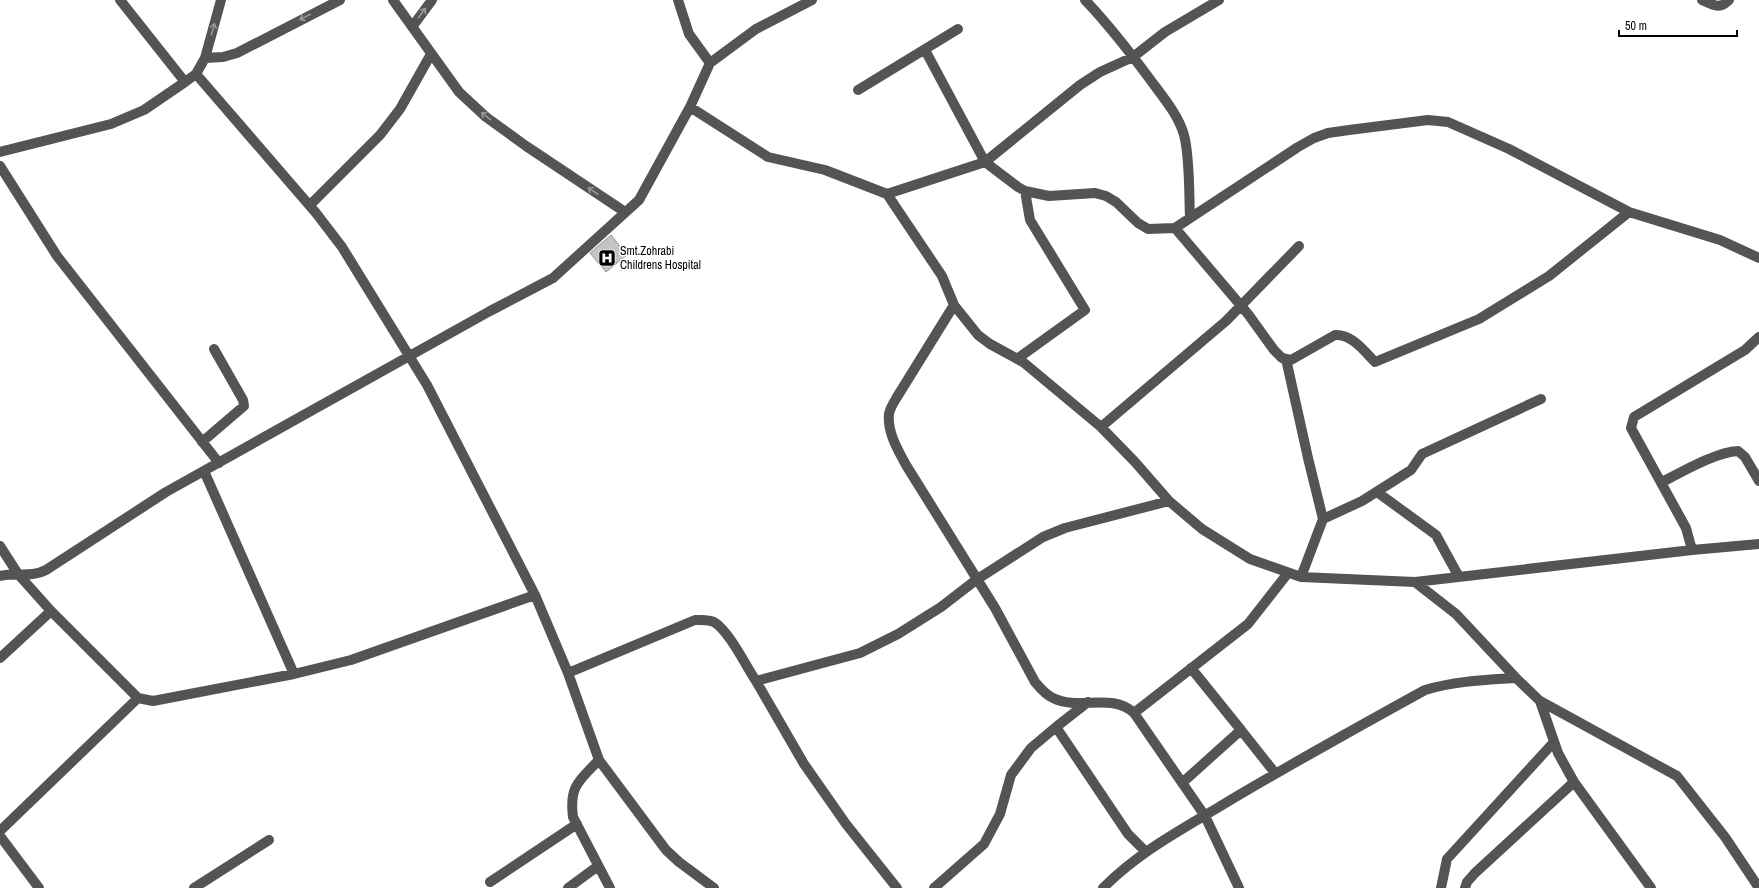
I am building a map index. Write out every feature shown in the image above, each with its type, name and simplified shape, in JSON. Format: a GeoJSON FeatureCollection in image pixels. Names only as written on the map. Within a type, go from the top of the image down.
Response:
{"type":"FeatureCollection","features":[{"type":"Feature","properties":{"kind":"street"},"geometry":{"type":"LineString","coordinates":[[120,0],[185,82]]}},
{"type":"Feature","properties":{"kind":"street"},"geometry":{"type":"LineString","coordinates":[[0,152],[111,124],[144,110],[185,82],[196,74],[205,58],[221,0]]}},
{"type":"Feature","properties":{"kind":"street"},"geometry":{"type":"LineString","coordinates":[[205,58],[223,57],[236,53],[340,0]]}},
{"type":"Feature","properties":{"kind":"street"},"geometry":{"type":"LineString","coordinates":[[393,0],[459,92],[486,116],[526,146],[625,212]]}},
{"type":"Feature","properties":{"kind":"street"},"geometry":{"type":"LineString","coordinates":[[412,27],[432,0]]}},
{"type":"Feature","properties":{"kind":"street"},"geometry":{"type":"LineString","coordinates":[[678,0],[689,34],[710,63]]}},
{"type":"Feature","properties":{"kind":"street"},"geometry":{"type":"LineString","coordinates":[[0,576],[38,574],[46,570],[166,492],[553,278],[639,200],[690,107],[710,63],[756,29],[812,0]]}},
{"type":"Feature","properties":{"kind":"street"},"geometry":{"type":"LineString","coordinates":[[1085,0],[1133,57],[1179,122],[1186,152],[1190,218]]}},
{"type":"Feature","properties":{"kind":"street"},"geometry":{"type":"LineString","coordinates":[[887,194],[984,162],[1080,85],[1100,72],[1133,57],[1165,32],[1219,0]]}},
{"type":"Feature","properties":{"kind":"street"},"geometry":{"type":"LineString","coordinates":[[1702,0],[1715,6],[1721,6],[1730,0]]}},
{"type":"Feature","properties":{"kind":"street"},"geometry":{"type":"LineString","coordinates":[[858,90],[958,29]]}},
{"type":"Feature","properties":{"kind":"street"},"geometry":{"type":"LineString","coordinates":[[925,50],[984,162],[1025,191],[1049,196],[1095,193],[1106,196],[1138,223],[1148,229],[1175,228],[1314,138],[1328,133],[1428,120],[1448,122],[1509,148],[1629,212],[1720,240],[1759,258]]}},
{"type":"Feature","properties":{"kind":"street"},"geometry":{"type":"LineString","coordinates":[[310,206],[380,135],[400,109],[431,54]]}},
{"type":"Feature","properties":{"kind":"street"},"geometry":{"type":"LineString","coordinates":[[196,74],[310,206],[342,247],[427,385],[535,595],[568,673],[599,760],[666,850],[678,862],[714,888]]}},
{"type":"Feature","properties":{"kind":"street"},"geometry":{"type":"LineString","coordinates":[[690,107],[768,157],[825,170],[887,194],[942,276],[954,305],[978,335],[990,344],[1024,362],[1101,427],[1135,462],[1169,501],[1202,529],[1250,559],[1300,577],[1416,582],[1692,550],[1759,544]]}},
{"type":"Feature","properties":{"kind":"street"},"geometry":{"type":"LineString","coordinates":[[0,166],[57,256],[219,463]]}},
{"type":"Feature","properties":{"kind":"street"},"geometry":{"type":"LineString","coordinates":[[1017,359],[1085,310],[1030,220],[1025,191]]}},
{"type":"Feature","properties":{"kind":"street"},"geometry":{"type":"LineString","coordinates":[[1175,228],[1240,305],[1274,350],[1282,358],[1291,360],[1336,335],[1343,334],[1352,340],[1375,362],[1479,319],[1549,276],[1629,212]]}},
{"type":"Feature","properties":{"kind":"street"},"geometry":{"type":"LineString","coordinates":[[1101,427],[1207,339],[1299,246]]}},
{"type":"Feature","properties":{"kind":"street"},"geometry":{"type":"LineString","coordinates":[[954,305],[896,397],[889,413],[889,424],[895,442],[906,465],[976,580],[995,608],[1023,662],[1039,687],[1054,699],[1069,702],[1119,704],[1127,706],[1134,713],[1205,816],[1239,888]]}},
{"type":"Feature","properties":{"kind":"street"},"geometry":{"type":"LineString","coordinates":[[1692,550],[1686,528],[1631,428],[1634,417],[1745,350],[1759,337]]}},
{"type":"Feature","properties":{"kind":"street"},"geometry":{"type":"LineString","coordinates":[[202,442],[244,406],[243,400],[214,350]]}},
{"type":"Feature","properties":{"kind":"street"},"geometry":{"type":"LineString","coordinates":[[1286,359],[1323,519],[1300,577]]}},
{"type":"Feature","properties":{"kind":"street"},"geometry":{"type":"LineString","coordinates":[[1323,519],[1362,501],[1411,470],[1422,454],[1541,399]]}},
{"type":"Feature","properties":{"kind":"street"},"geometry":{"type":"LineString","coordinates":[[1662,482],[1695,466],[1730,452],[1738,451],[1745,458],[1759,481]]}},
{"type":"Feature","properties":{"kind":"street"},"geometry":{"type":"LineString","coordinates":[[204,471],[294,674]]}},
{"type":"Feature","properties":{"kind":"street"},"geometry":{"type":"LineString","coordinates":[[1377,492],[1436,535],[1459,577]]}},
{"type":"Feature","properties":{"kind":"street"},"geometry":{"type":"LineString","coordinates":[[756,681],[860,653],[898,634],[941,607],[976,580],[1042,537],[1065,528],[1169,501]]}},
{"type":"Feature","properties":{"kind":"street"},"geometry":{"type":"LineString","coordinates":[[0,546],[18,574],[51,611],[138,698],[153,701],[294,674],[351,660],[535,595]]}},
{"type":"Feature","properties":{"kind":"street"},"geometry":{"type":"LineString","coordinates":[[1134,713],[1248,624],[1288,573]]}},
{"type":"Feature","properties":{"kind":"street"},"geometry":{"type":"LineString","coordinates":[[1416,582],[1456,614],[1516,678],[1540,701],[1677,776],[1724,837],[1759,888]]}},
{"type":"Feature","properties":{"kind":"street"},"geometry":{"type":"LineString","coordinates":[[0,658],[51,611]]}},
{"type":"Feature","properties":{"kind":"street"},"geometry":{"type":"LineString","coordinates":[[568,673],[695,620],[713,622],[724,631],[756,681],[804,764],[846,824],[897,888]]}},
{"type":"Feature","properties":{"kind":"street"},"geometry":{"type":"LineString","coordinates":[[1191,668],[1275,773]]}},
{"type":"Feature","properties":{"kind":"street"},"geometry":{"type":"LineString","coordinates":[[1103,888],[1120,871],[1145,851],[1275,773],[1425,690],[1462,681],[1516,678]]}},
{"type":"Feature","properties":{"kind":"street"},"geometry":{"type":"LineString","coordinates":[[0,831],[138,698]]}},
{"type":"Feature","properties":{"kind":"street"},"geometry":{"type":"LineString","coordinates":[[1540,701],[1554,742],[1574,782],[1651,888]]}},
{"type":"Feature","properties":{"kind":"street"},"geometry":{"type":"LineString","coordinates":[[934,888],[984,844],[1000,814],[1010,775],[1031,748],[1088,702]]}},
{"type":"Feature","properties":{"kind":"street"},"geometry":{"type":"LineString","coordinates":[[1056,727],[1128,834],[1145,851]]}},
{"type":"Feature","properties":{"kind":"street"},"geometry":{"type":"LineString","coordinates":[[1182,783],[1241,730]]}},
{"type":"Feature","properties":{"kind":"street"},"geometry":{"type":"LineString","coordinates":[[1441,888],[1447,859],[1554,742]]}},
{"type":"Feature","properties":{"kind":"street"},"geometry":{"type":"LineString","coordinates":[[599,760],[575,786],[571,805],[573,817],[610,888]]}},
{"type":"Feature","properties":{"kind":"street"},"geometry":{"type":"LineString","coordinates":[[1465,888],[1467,882],[1475,873],[1574,782]]}},
{"type":"Feature","properties":{"kind":"street"},"geometry":{"type":"LineString","coordinates":[[490,882],[577,824]]}},
{"type":"Feature","properties":{"kind":"street"},"geometry":{"type":"LineString","coordinates":[[0,836],[39,888]]}},
{"type":"Feature","properties":{"kind":"street"},"geometry":{"type":"LineString","coordinates":[[194,888],[269,840]]}},
{"type":"Feature","properties":{"kind":"street"},"geometry":{"type":"LineString","coordinates":[[568,888],[598,866]]}},
{"type":"Feature","properties":{"kind":"building"},"geometry":{"type":"Polygon","coordinates":[[[611,235],[627,255],[606,272],[590,253],[611,235]]]}},
{"type":"Feature","properties":{"kind":"place","name":"Smt.Zohrabi Childrens Hospital"},"geometry":{"type":"Point","coordinates":[607,258]}}]}
